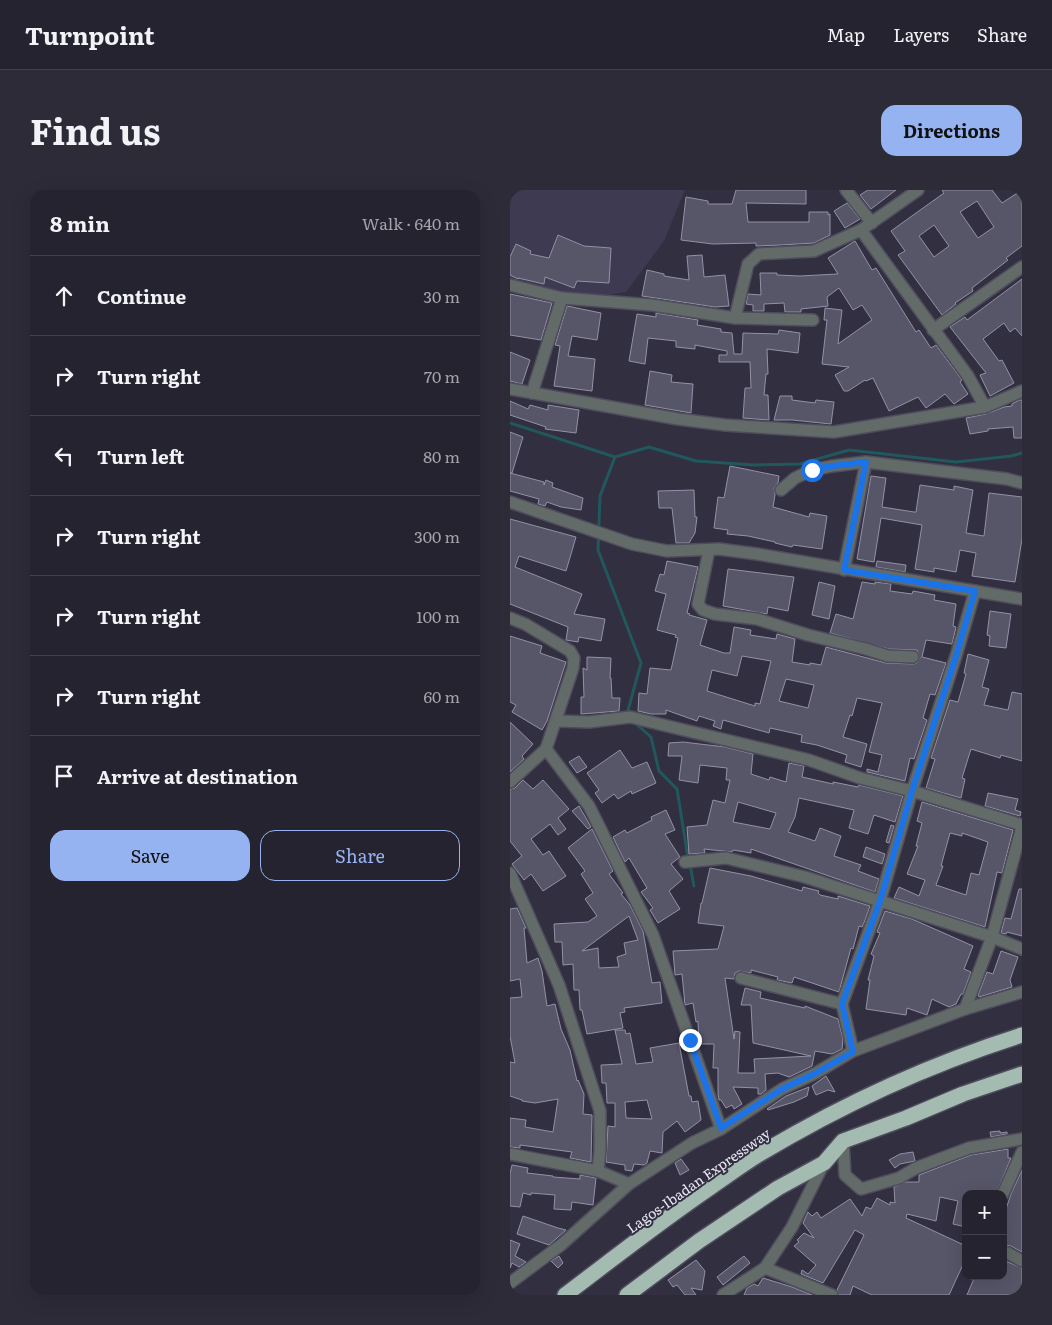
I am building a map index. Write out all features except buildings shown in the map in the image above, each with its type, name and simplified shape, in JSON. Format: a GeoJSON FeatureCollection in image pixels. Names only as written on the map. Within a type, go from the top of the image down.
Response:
{"type":"FeatureCollection","features":[{"type":"Feature","properties":{"kind":"highway","name":"Lagos-Ibadan Expressway"},"geometry":{"type":"LineString","coordinates":[[566,1295],[683,1206],[756,1156],[806,1127],[880,1090],[939,1064],[1022,1035]]}},
{"type":"Feature","properties":{"kind":"highway"},"geometry":{"type":"LineString","coordinates":[[627,1295],[699,1241],[778,1188],[824,1163],[843,1141],[906,1118],[963,1094],[1022,1074]]}},
{"type":"Feature","properties":{"kind":"street"},"geometry":{"type":"LineString","coordinates":[[846,190],[872,223]]}},
{"type":"Feature","properties":{"kind":"street"},"geometry":{"type":"LineString","coordinates":[[735,318],[748,264],[760,254],[814,251],[861,230],[918,190]]}},
{"type":"Feature","properties":{"kind":"street"},"geometry":{"type":"LineString","coordinates":[[861,230],[968,376],[985,407]]}},
{"type":"Feature","properties":{"kind":"street"},"geometry":{"type":"LineString","coordinates":[[933,330],[1022,267]]}},
{"type":"Feature","properties":{"kind":"street"},"geometry":{"type":"LineString","coordinates":[[510,285],[562,298],[652,305],[735,318],[813,320]]}},
{"type":"Feature","properties":{"kind":"street"},"geometry":{"type":"LineString","coordinates":[[532,393],[562,298]]}},
{"type":"Feature","properties":{"kind":"street"},"geometry":{"type":"LineString","coordinates":[[510,389],[678,419],[735,426],[834,432],[985,407],[1022,391]]}},
{"type":"Feature","properties":{"kind":"street"},"geometry":{"type":"LineString","coordinates":[[781,490],[795,478],[812,470],[866,462],[1007,479],[1022,483]]}},
{"type":"Feature","properties":{"kind":"street"},"geometry":{"type":"LineString","coordinates":[[844,570],[866,462]]}},
{"type":"Feature","properties":{"kind":"street"},"geometry":{"type":"LineString","coordinates":[[510,502],[632,544],[667,551],[719,550],[757,554],[1022,599]]}},
{"type":"Feature","properties":{"kind":"street"},"geometry":{"type":"LineString","coordinates":[[709,550],[698,604],[703,610],[715,614],[757,619],[808,635],[888,656],[913,657]]}},
{"type":"Feature","properties":{"kind":"street"},"geometry":{"type":"LineString","coordinates":[[853,1052],[842,1004],[880,901],[912,791],[975,591]]}},
{"type":"Feature","properties":{"kind":"street"},"geometry":{"type":"LineString","coordinates":[[510,618],[525,624],[570,651],[574,658],[573,668],[557,721],[546,749],[510,782]]}},
{"type":"Feature","properties":{"kind":"street"},"geometry":{"type":"LineString","coordinates":[[557,721],[589,722],[630,717],[809,760],[860,778],[912,791],[1022,826],[992,937],[965,1009]]}},
{"type":"Feature","properties":{"kind":"street"},"geometry":{"type":"LineString","coordinates":[[546,749],[589,806],[653,935],[721,1128]]}},
{"type":"Feature","properties":{"kind":"street"},"geometry":{"type":"LineString","coordinates":[[685,862],[726,858],[805,877],[1022,948]]}},
{"type":"Feature","properties":{"kind":"street"},"geometry":{"type":"LineString","coordinates":[[510,873],[559,985],[600,1111],[598,1171]]}},
{"type":"Feature","properties":{"kind":"street"},"geometry":{"type":"LineString","coordinates":[[741,978],[842,1004]]}},
{"type":"Feature","properties":{"kind":"street"},"geometry":{"type":"LineString","coordinates":[[512,1280],[561,1245],[630,1184],[782,1089],[816,1073],[853,1052],[965,1009],[1022,992]]}},
{"type":"Feature","properties":{"kind":"street"},"geometry":{"type":"LineString","coordinates":[[843,1141],[845,1176],[861,1188],[899,1178],[916,1168],[968,1148],[1022,1139]]}},
{"type":"Feature","properties":{"kind":"street"},"geometry":{"type":"LineString","coordinates":[[1005,1190],[1022,1152]]}},
{"type":"Feature","properties":{"kind":"street"},"geometry":{"type":"LineString","coordinates":[[510,1154],[598,1171],[630,1184]]}},
{"type":"Feature","properties":{"kind":"street"},"geometry":{"type":"LineString","coordinates":[[723,1295],[765,1268],[792,1227],[824,1163]]}},
{"type":"Feature","properties":{"kind":"street"},"geometry":{"type":"LineString","coordinates":[[1007,1253],[1022,1261]]}},
{"type":"Feature","properties":{"kind":"street"},"geometry":{"type":"LineString","coordinates":[[765,1268],[832,1295]]}},
{"type":"Feature","properties":{"kind":"shaded area"},"geometry":{"type":"Polygon","coordinates":[[[510,190],[685,190],[664,241],[626,292],[578,299],[510,287],[510,190]]]}},
{"type":"Feature","properties":{"kind":"waterway"},"geometry":{"type":"LineString","coordinates":[[510,423],[615,457],[649,447],[696,461],[754,465],[800,464],[849,450],[956,462],[1022,453]]}},
{"type":"Feature","properties":{"kind":"waterway"},"geometry":{"type":"LineString","coordinates":[[615,457],[600,496],[598,550],[641,663],[627,714]]}},
{"type":"Feature","properties":{"kind":"waterway"},"geometry":{"type":"LineString","coordinates":[[634,722],[651,737],[659,771],[677,789],[688,858]]}},
{"type":"Feature","properties":{"kind":"waterway"},"geometry":{"type":"LineString","coordinates":[[690,865],[694,886]]}},
{"type":"Feature","properties":{"kind":"route"},"geometry":{"type":"LineString","coordinates":[[690,1040],[721,1128],[782,1089],[816,1073],[853,1052],[842,1004],[880,901],[912,791],[975,591],[844,570],[866,462],[812,470]]}}]}
